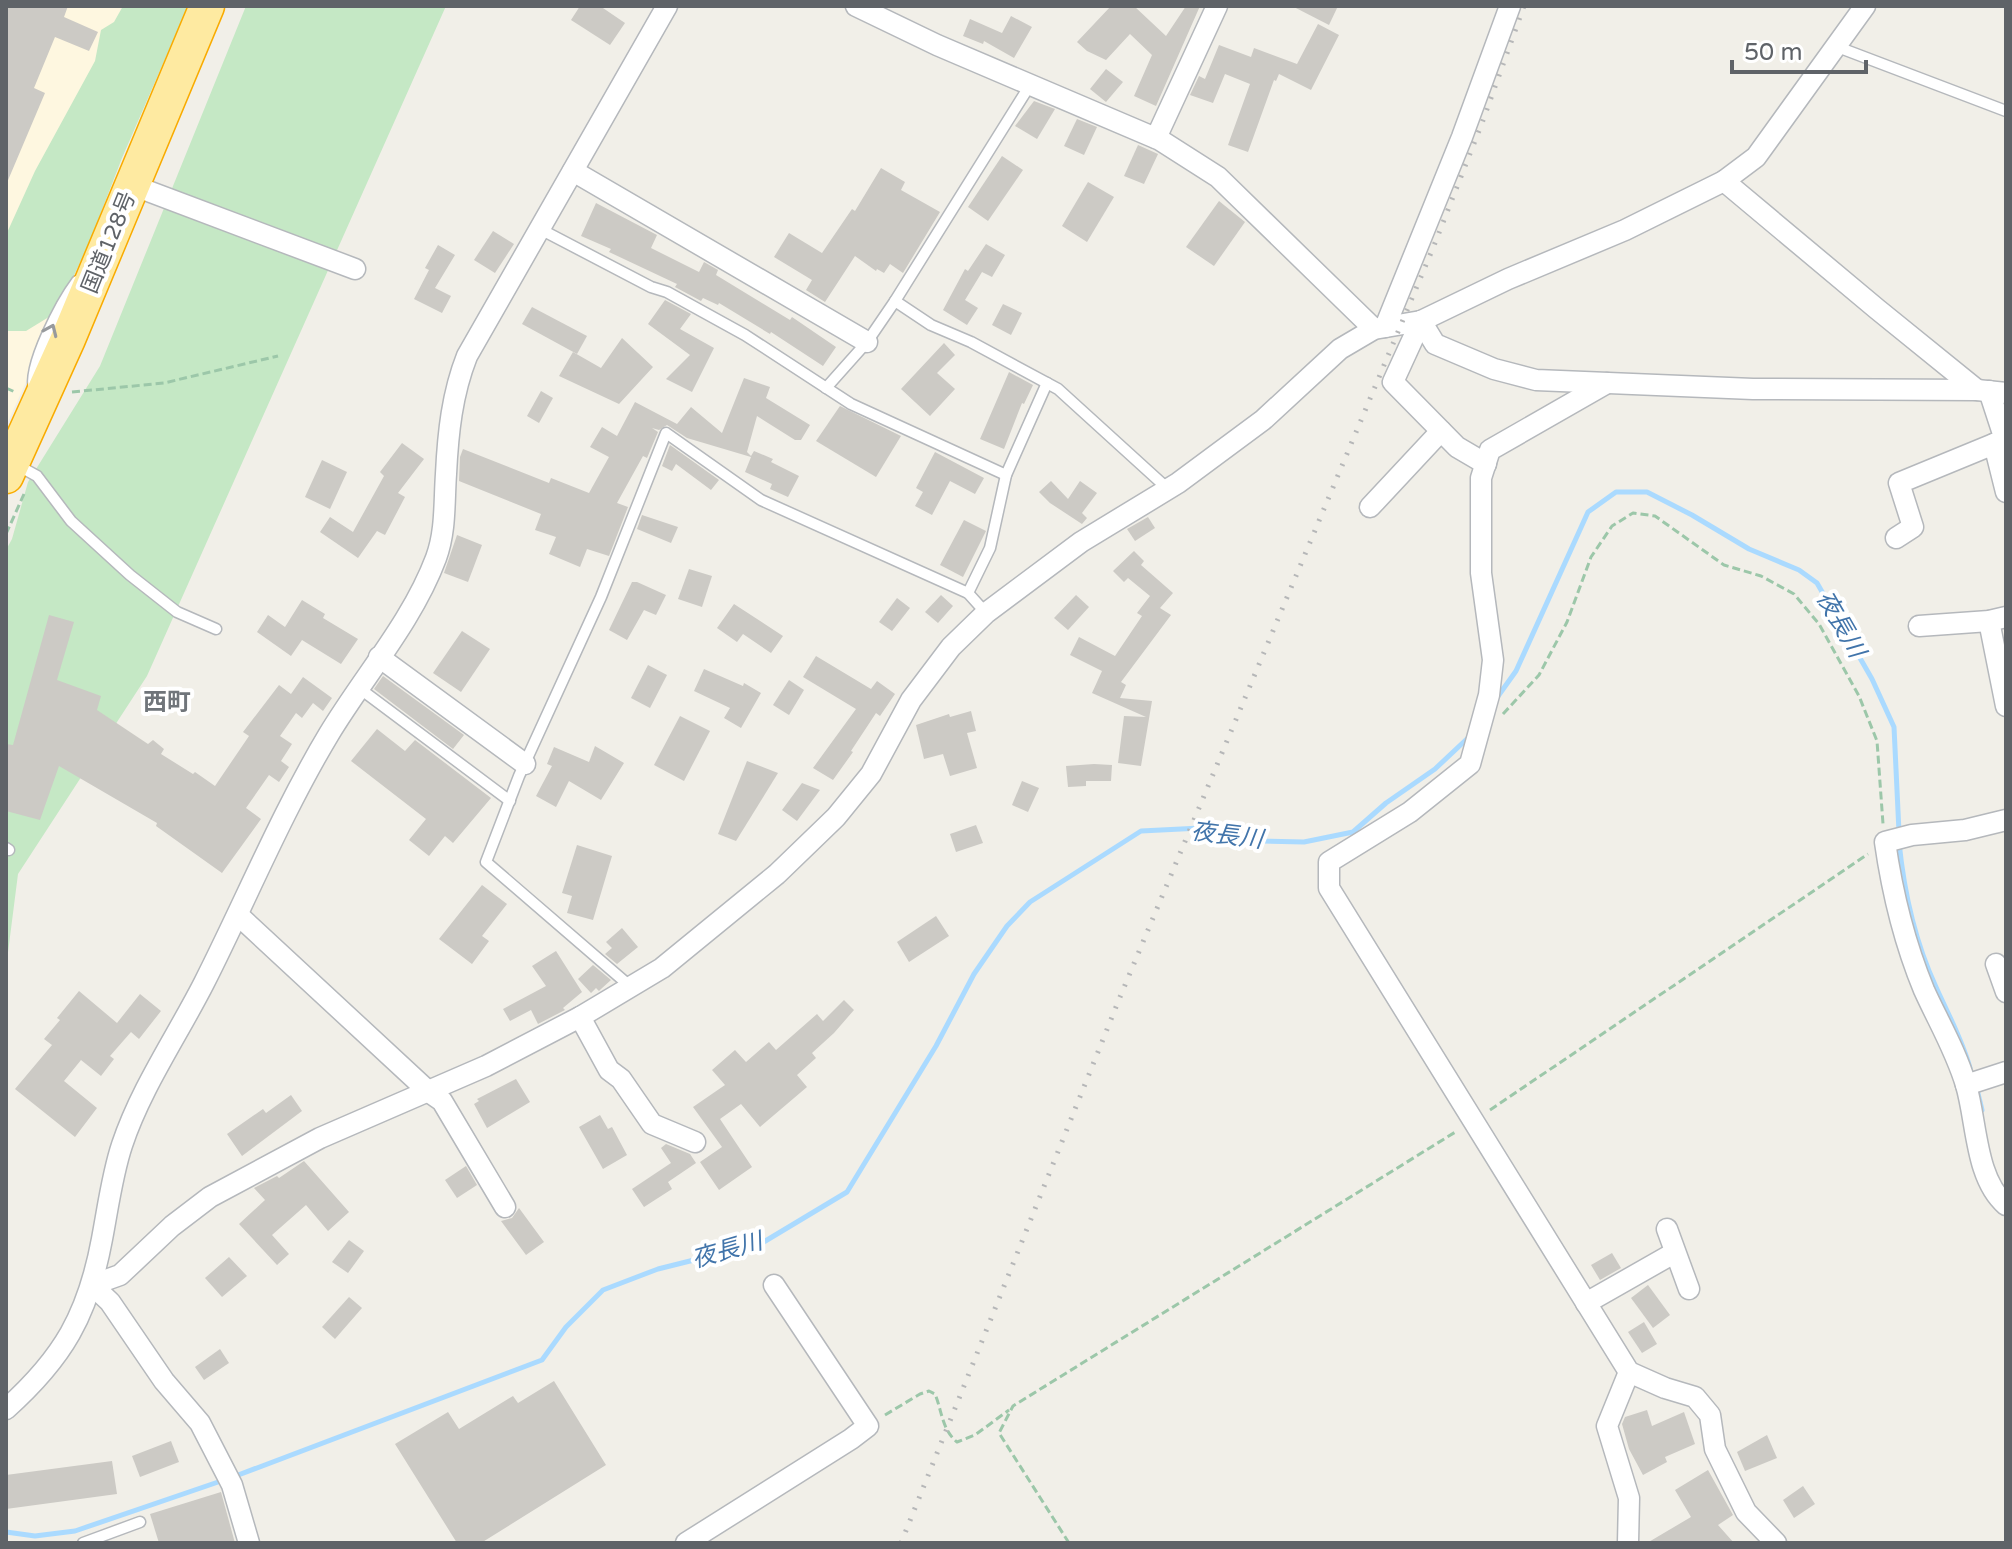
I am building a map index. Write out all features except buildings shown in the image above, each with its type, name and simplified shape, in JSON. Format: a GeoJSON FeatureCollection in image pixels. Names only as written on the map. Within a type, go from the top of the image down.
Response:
{"type":"FeatureCollection","features":[{"type":"Feature","properties":{"kind":"highway","name":"国道128号"},"geometry":{"type":"LineString","coordinates":[[15,476],[27,397],[100,262],[207,6]]}},
{"type":"Feature","properties":{"kind":"street"},"geometry":{"type":"LineString","coordinates":[[6,1409],[62,1349],[81,1313],[92,1285],[114,1170],[130,1124],[238,915],[273,835],[329,734],[413,605],[439,548],[445,512],[451,413],[461,371],[479,332],[667,6]]}},
{"type":"Feature","properties":{"kind":"street"},"geometry":{"type":"LineString","coordinates":[[856,6],[1156,138],[1218,177],[1380,328]]}},
{"type":"Feature","properties":{"kind":"street"},"geometry":{"type":"LineString","coordinates":[[1156,138],[1217,6]]}},
{"type":"Feature","properties":{"kind":"street"},"geometry":{"type":"LineString","coordinates":[[1380,328],[1462,137],[1510,6]]}},
{"type":"Feature","properties":{"kind":"street"},"geometry":{"type":"LineString","coordinates":[[92,1285],[120,1275],[172,1226],[210,1197],[320,1138],[486,1066],[580,1017],[662,968],[721,921],[836,817],[871,774],[911,700],[951,647],[986,613],[1081,542],[1168,489],[1263,420],[1340,349],[1380,328],[1421,321],[1508,279],[1625,230],[1724,181],[1756,157],[1865,6]]}},
{"type":"Feature","properties":{"kind":"street"},"geometry":{"type":"LineString","coordinates":[[573,171],[867,342]]}},
{"type":"Feature","properties":{"kind":"street"},"geometry":{"type":"LineString","coordinates":[[1724,181],[1877,309],[1991,391],[2002,441],[2006,492]]}},
{"type":"Feature","properties":{"kind":"street"},"geometry":{"type":"LineString","coordinates":[[132,185],[355,269]]}},
{"type":"Feature","properties":{"kind":"street"},"geometry":{"type":"LineString","coordinates":[[1421,321],[1435,344],[1494,369],[1536,380],[1753,389],[1991,391]]}},
{"type":"Feature","properties":{"kind":"street"},"geometry":{"type":"LineString","coordinates":[[1421,321],[1393,382],[1457,447],[1486,464]]}},
{"type":"Feature","properties":{"kind":"street"},"geometry":{"type":"LineString","coordinates":[[1607,383],[1490,450],[1481,478],[1481,573],[1493,660],[1493,712],[1476,739],[1470,764],[1410,812],[1329,862],[1329,888],[1629,1372],[1695,1397],[1710,1415],[1715,1449],[1746,1512],[1776,1543]]}},
{"type":"Feature","properties":{"kind":"street"},"geometry":{"type":"LineString","coordinates":[[1370,507],[1441,431]]}},
{"type":"Feature","properties":{"kind":"street"},"geometry":{"type":"LineString","coordinates":[[1896,538],[1913,527],[1899,483],[2002,441]]}},
{"type":"Feature","properties":{"kind":"street"},"geometry":{"type":"LineString","coordinates":[[1919,626],[1998,619],[2006,706]]}},
{"type":"Feature","properties":{"kind":"street"},"geometry":{"type":"LineString","coordinates":[[379,657],[525,764]]}},
{"type":"Feature","properties":{"kind":"street"},"geometry":{"type":"LineString","coordinates":[[2006,820],[1965,830],[1897,839],[1893,885],[1918,972],[1973,1083],[1987,1175],[1992,1189],[2006,1205]]}},
{"type":"Feature","properties":{"kind":"street"},"geometry":{"type":"LineString","coordinates":[[238,915],[442,1101],[505,1207]]}},
{"type":"Feature","properties":{"kind":"street"},"geometry":{"type":"LineString","coordinates":[[1996,964],[2006,992]]}},
{"type":"Feature","properties":{"kind":"street"},"geometry":{"type":"LineString","coordinates":[[580,1017],[609,1070],[621,1079],[652,1124],[695,1142]]}},
{"type":"Feature","properties":{"kind":"street"},"geometry":{"type":"LineString","coordinates":[[1973,1083],[2006,1072]]}},
{"type":"Feature","properties":{"kind":"street"},"geometry":{"type":"LineString","coordinates":[[1667,1229],[1689,1289]]}},
{"type":"Feature","properties":{"kind":"street"},"geometry":{"type":"LineString","coordinates":[[1586,1303],[1674,1253]]}},
{"type":"Feature","properties":{"kind":"street"},"geometry":{"type":"LineString","coordinates":[[92,1285],[110,1302],[164,1381],[200,1423],[228,1477],[249,1543]]}},
{"type":"Feature","properties":{"kind":"street"},"geometry":{"type":"LineString","coordinates":[[686,1543],[868,1426],[774,1285]]}},
{"type":"Feature","properties":{"kind":"street"},"geometry":{"type":"LineString","coordinates":[[1628,1543],[1629,1498],[1607,1426],[1629,1372]]}},
{"type":"Feature","properties":{"kind":"lane"},"geometry":{"type":"LineString","coordinates":[[1835,46],[2006,111]]}},
{"type":"Feature","properties":{"kind":"lane"},"geometry":{"type":"LineString","coordinates":[[826,388],[867,342],[895,301],[1030,85]]}},
{"type":"Feature","properties":{"kind":"lane"},"geometry":{"type":"LineString","coordinates":[[540,229],[745,335],[851,404],[1006,475]]}},
{"type":"Feature","properties":{"kind":"lane"},"geometry":{"type":"LineString","coordinates":[[895,301],[931,325],[971,342],[1058,389],[1168,489]]}},
{"type":"Feature","properties":{"kind":"lane"},"geometry":{"type":"LineString","coordinates":[[968,593],[990,548],[1006,475],[1047,383]]}},
{"type":"Feature","properties":{"kind":"lane"},"geometry":{"type":"LineString","coordinates":[[631,987],[486,862],[525,764],[601,597],[666,433],[761,500],[968,593],[986,613]]}},
{"type":"Feature","properties":{"kind":"lane"},"geometry":{"type":"LineString","coordinates":[[15,476],[37,476],[71,521],[130,575],[177,612],[216,629]]}},
{"type":"Feature","properties":{"kind":"lane"},"geometry":{"type":"LineString","coordinates":[[359,688],[510,801]]}},
{"type":"Feature","properties":{"kind":"lane"},"geometry":{"type":"LineString","coordinates":[[83,1543],[140,1522]]}},
{"type":"Feature","properties":{"kind":"path"},"geometry":{"type":"LineString","coordinates":[[72,392],[164,383],[278,356]]}},
{"type":"Feature","properties":{"kind":"path"},"geometry":{"type":"LineString","coordinates":[[6,388],[27,397]]}},
{"type":"Feature","properties":{"kind":"path"},"geometry":{"type":"LineString","coordinates":[[6,534],[15,476]]}},
{"type":"Feature","properties":{"kind":"path"},"geometry":{"type":"LineString","coordinates":[[868,1426],[929,1391],[935,1394],[942,1420],[951,1437],[957,1442],[975,1435],[1013,1406],[1473,1121],[1897,839],[1877,741],[1859,696],[1819,624],[1794,594],[1761,576],[1724,565],[1655,516],[1633,513],[1612,526],[1591,557],[1567,622],[1539,675],[1493,712]]}},
{"type":"Feature","properties":{"kind":"path"},"geometry":{"type":"LineString","coordinates":[[1013,1406],[999,1433],[1069,1543]]}},
{"type":"Feature","properties":{"kind":"shaded area"},"geometry":{"type":"Polygon","coordinates":[[[6,6],[185,6],[55,319],[6,426],[6,6]]]}},
{"type":"Feature","properties":{"kind":"green space"},"geometry":{"type":"Polygon","coordinates":[[[123,6],[188,6],[57,312],[26,331],[6,331],[6,235],[35,171],[95,61],[101,30],[114,22],[123,6]]]}},
{"type":"Feature","properties":{"kind":"green space"},"geometry":{"type":"Polygon","coordinates":[[[246,6],[446,6],[147,676],[18,874],[6,968],[6,550],[28,482],[100,366],[246,6]]]}},
{"type":"Feature","properties":{"kind":"waterway","name":"夜長川"},"geometry":{"type":"LineString","coordinates":[[1496,699],[1516,671],[1588,512],[1616,492],[1647,492],[1749,549],[1799,570],[1817,583],[1872,679],[1894,727],[1899,832]]}},
{"type":"Feature","properties":{"kind":"waterway","name":"夜長川"},"geometry":{"type":"LineString","coordinates":[[233,1477],[542,1360],[566,1327],[603,1290],[658,1269],[762,1243],[847,1192],[936,1046],[974,974],[1007,926],[1030,902],[1141,831],[1201,828],[1263,841],[1304,842],[1353,832],[1386,803],[1435,769],[1469,737]]}},
{"type":"Feature","properties":{"kind":"waterway","name":"夜長川"},"geometry":{"type":"LineString","coordinates":[[1899,842],[1916,935],[1970,1068]]}},
{"type":"Feature","properties":{"kind":"waterway","name":"夜長川"},"geometry":{"type":"LineString","coordinates":[[1977,1089],[1982,1110]]}},
{"type":"Feature","properties":{"kind":"waterway","name":"夜長川"},"geometry":{"type":"LineString","coordinates":[[6,1532],[35,1536],[75,1531],[224,1480]]}},
{"type":"Feature","properties":{"kind":"railway"},"geometry":{"type":"LineString","coordinates":[[901,1543],[1120,997],[1433,248],[1524,6]]}},
{"type":"Feature","properties":{"kind":"district","name":"西町"},"geometry":{"type":"Point","coordinates":[167,702]}}]}
